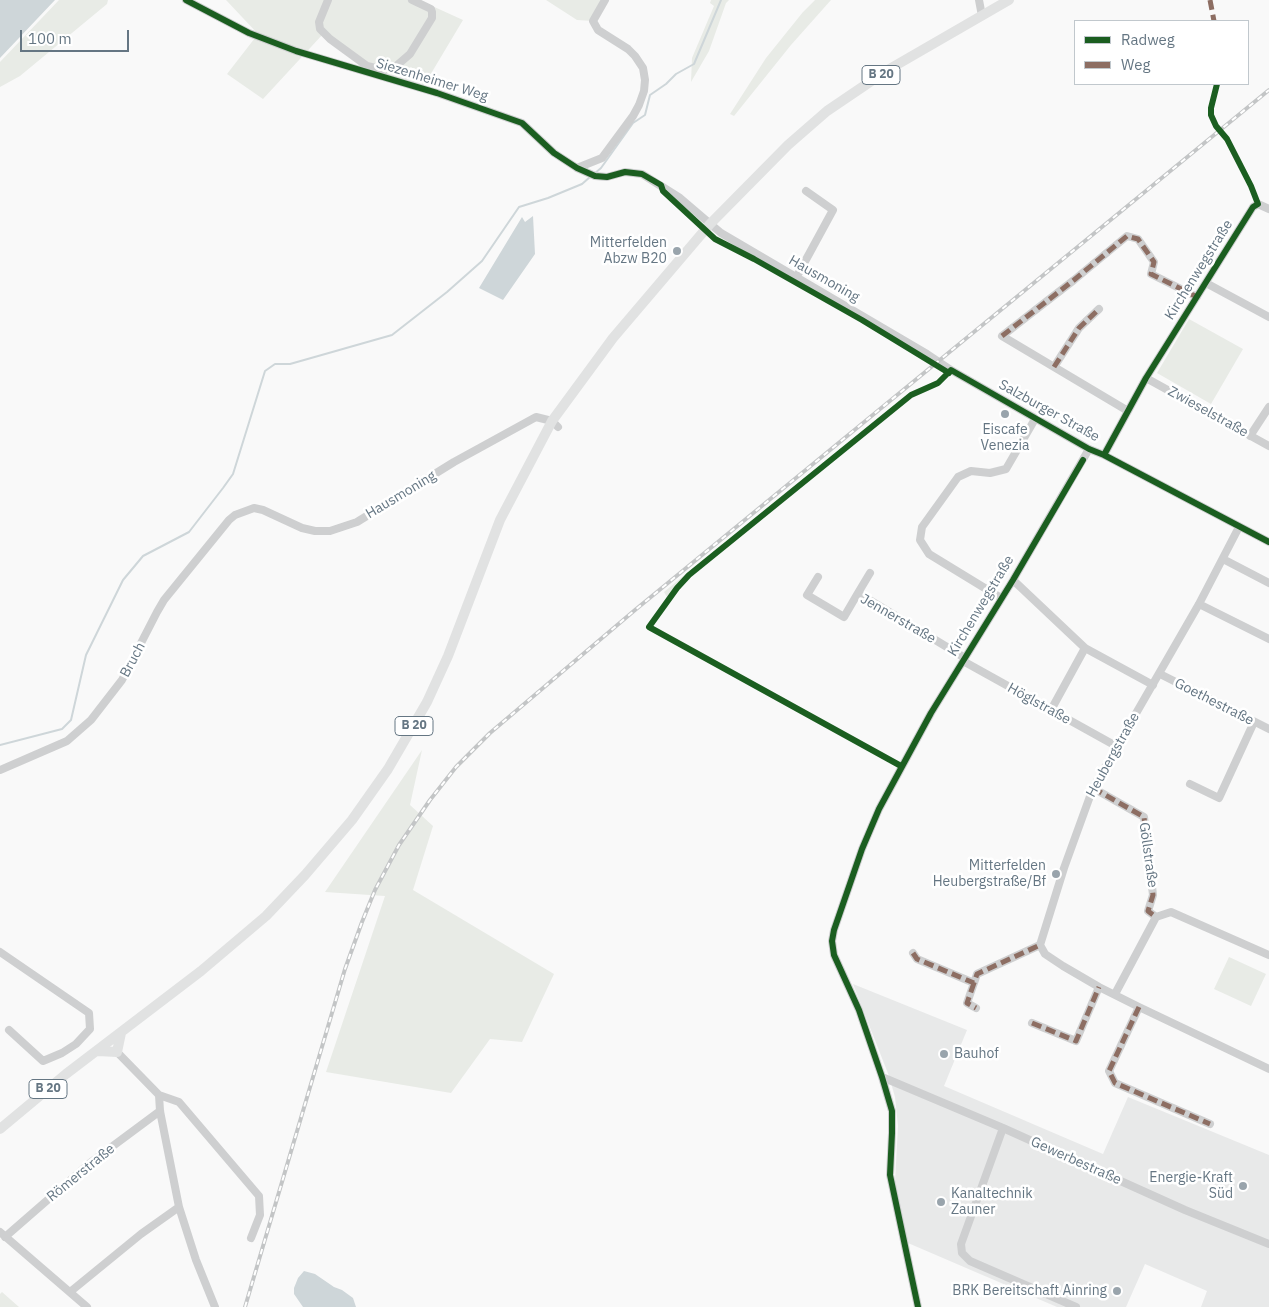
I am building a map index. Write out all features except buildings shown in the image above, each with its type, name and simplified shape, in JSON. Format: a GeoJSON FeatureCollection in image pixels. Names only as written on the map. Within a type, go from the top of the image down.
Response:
{"type":"FeatureCollection","features":[{"type":"Feature","properties":{"kind":"main road","name":"B 20"},"geometry":{"type":"LineString","coordinates":[[0,1130],[38,1097],[201,971],[266,916],[330,847],[352,820],[372,794],[410,732],[448,656],[500,520],[555,424],[612,338],[710,224],[788,145],[827,111],[886,71],[1009,0]]}},
{"type":"Feature","properties":{"kind":"main road"},"geometry":{"type":"LineString","coordinates":[[98,1050],[117,1052],[121,1033]]}},
{"type":"Feature","properties":{"kind":"street","name":"Siezenheimer Weg"},"geometry":{"type":"LineString","coordinates":[[186,0],[249,33],[296,51],[437,93],[522,123],[554,153],[577,168],[594,176],[607,178],[625,172],[642,174],[680,198],[710,224]]}},
{"type":"Feature","properties":{"kind":"street"},"geometry":{"type":"LineString","coordinates":[[328,0],[319,22],[320,30],[367,66],[384,70],[395,67],[410,54],[433,15],[427,6],[412,0]]}},
{"type":"Feature","properties":{"kind":"street"},"geometry":{"type":"LineString","coordinates":[[577,168],[602,158],[633,116],[644,91],[643,68],[635,56],[628,49],[598,30],[593,21],[605,0]]}},
{"type":"Feature","properties":{"kind":"street"},"geometry":{"type":"LineString","coordinates":[[978,0],[982,16]]}},
{"type":"Feature","properties":{"kind":"street"},"geometry":{"type":"LineString","coordinates":[[395,67],[396,82]]}},
{"type":"Feature","properties":{"kind":"street","name":"Hausmoning"},"geometry":{"type":"LineString","coordinates":[[796,278],[834,210],[806,191]]}},
{"type":"Feature","properties":{"kind":"street","name":"Kirchenwegstraße"},"geometry":{"type":"LineString","coordinates":[[1104,455],[1146,378],[1253,208],[1258,204],[1269,209]]}},
{"type":"Feature","properties":{"kind":"street","name":"Hausmoning"},"geometry":{"type":"LineString","coordinates":[[710,224],[721,233],[796,278],[927,354]]}},
{"type":"Feature","properties":{"kind":"street"},"geometry":{"type":"LineString","coordinates":[[1128,411],[1002,336],[1127,236],[1138,239],[1154,262],[1151,274],[1197,297]]}},
{"type":"Feature","properties":{"kind":"street"},"geometry":{"type":"LineString","coordinates":[[1206,283],[1269,317]]}},
{"type":"Feature","properties":{"kind":"street"},"geometry":{"type":"LineString","coordinates":[[1054,368],[1078,328],[1099,308]]}},
{"type":"Feature","properties":{"kind":"street","name":"Salzburger Straße"},"geometry":{"type":"LineString","coordinates":[[927,354],[951,370],[1089,449],[1104,455],[1269,542]]}},
{"type":"Feature","properties":{"kind":"street","name":"Zwieselstraße"},"geometry":{"type":"LineString","coordinates":[[1146,378],[1269,446]]}},
{"type":"Feature","properties":{"kind":"street"},"geometry":{"type":"LineString","coordinates":[[1250,436],[1269,407]]}},
{"type":"Feature","properties":{"kind":"street","name":"Hausmoning"},"geometry":{"type":"LineString","coordinates":[[235,515],[254,508],[263,510],[302,528],[315,531],[330,531],[357,522],[454,462],[536,417],[555,424]]}},
{"type":"Feature","properties":{"kind":"street"},"geometry":{"type":"LineString","coordinates":[[1001,598],[929,554],[920,540],[922,527],[958,477],[971,471],[990,474],[1006,469],[1035,419]]}},
{"type":"Feature","properties":{"kind":"street","name":"Kirchenwegstraße"},"geometry":{"type":"LineString","coordinates":[[918,1307],[890,1175],[892,1111],[859,1010],[834,955],[832,941],[838,914],[862,849],[879,809],[901,766],[1089,449]]}},
{"type":"Feature","properties":{"kind":"street","name":"Bruch"},"geometry":{"type":"LineString","coordinates":[[0,770],[67,742],[91,720],[122,680],[156,612],[164,600],[235,515]]}},
{"type":"Feature","properties":{"kind":"street","name":"Heubergstraße"},"geometry":{"type":"LineString","coordinates":[[1040,945],[1064,868],[1093,788],[1160,674],[1239,527]]}},
{"type":"Feature","properties":{"kind":"street"},"geometry":{"type":"LineString","coordinates":[[1222,559],[1269,583]]}},
{"type":"Feature","properties":{"kind":"street"},"geometry":{"type":"LineString","coordinates":[[858,593],[870,573]]}},
{"type":"Feature","properties":{"kind":"street","name":"Jennerstraße"},"geometry":{"type":"LineString","coordinates":[[818,577],[807,595],[844,617],[858,593],[964,659]]}},
{"type":"Feature","properties":{"kind":"street"},"geometry":{"type":"LineString","coordinates":[[1012,580],[1085,648],[1153,685]]}},
{"type":"Feature","properties":{"kind":"street"},"geometry":{"type":"LineString","coordinates":[[1199,604],[1269,639]]}},
{"type":"Feature","properties":{"kind":"street"},"geometry":{"type":"LineString","coordinates":[[1051,710],[1085,648]]}},
{"type":"Feature","properties":{"kind":"street","name":"Höglstraße"},"geometry":{"type":"LineString","coordinates":[[964,659],[1116,746]]}},
{"type":"Feature","properties":{"kind":"street","name":"Goethestraße"},"geometry":{"type":"LineString","coordinates":[[1160,674],[1269,730]]}},
{"type":"Feature","properties":{"kind":"street"},"geometry":{"type":"LineString","coordinates":[[1190,784],[1219,798],[1254,722]]}},
{"type":"Feature","properties":{"kind":"street","name":"Göllstraße"},"geometry":{"type":"LineString","coordinates":[[1093,788],[1144,817],[1153,895],[1148,911],[1156,916]]}},
{"type":"Feature","properties":{"kind":"street"},"geometry":{"type":"LineString","coordinates":[[1115,994],[1156,916],[1171,912],[1269,956]]}},
{"type":"Feature","properties":{"kind":"street"},"geometry":{"type":"LineString","coordinates":[[976,1008],[967,1003],[978,974],[1040,945],[1045,954],[1099,986],[1269,1069]]}},
{"type":"Feature","properties":{"kind":"street"},"geometry":{"type":"LineString","coordinates":[[0,952],[89,1013],[90,1030],[76,1044],[62,1053],[43,1061],[9,1030]]}},
{"type":"Feature","properties":{"kind":"street"},"geometry":{"type":"LineString","coordinates":[[913,953],[917,959],[974,984]]}},
{"type":"Feature","properties":{"kind":"street"},"geometry":{"type":"LineString","coordinates":[[1032,1023],[1076,1041],[1099,986]]}},
{"type":"Feature","properties":{"kind":"street"},"geometry":{"type":"LineString","coordinates":[[1139,1007],[1109,1071],[1115,1083],[1210,1124]]}},
{"type":"Feature","properties":{"kind":"street"},"geometry":{"type":"LineString","coordinates":[[117,1052],[159,1095],[179,1102],[259,1196],[260,1215],[251,1238]]}},
{"type":"Feature","properties":{"kind":"street","name":"Gewerbestraße"},"geometry":{"type":"LineString","coordinates":[[882,1077],[1003,1128],[1185,1210],[1269,1244]]}},
{"type":"Feature","properties":{"kind":"street"},"geometry":{"type":"LineString","coordinates":[[159,1095],[160,1112],[180,1207],[196,1260],[215,1307]]}},
{"type":"Feature","properties":{"kind":"street","name":"Römerstraße"},"geometry":{"type":"LineString","coordinates":[[88,1307],[3,1234],[90,1163],[160,1112]]}},
{"type":"Feature","properties":{"kind":"street"},"geometry":{"type":"LineString","coordinates":[[1003,1128],[961,1244],[962,1253],[970,1261],[1076,1307]]}},
{"type":"Feature","properties":{"kind":"street"},"geometry":{"type":"LineString","coordinates":[[70,1292],[141,1234],[180,1207]]}},
{"type":"Feature","properties":{"kind":"shaded area"},"geometry":{"type":"Polygon","coordinates":[[[0,0],[55,0],[0,58],[0,0]]]}},
{"type":"Feature","properties":{"kind":"shaded area"},"geometry":{"type":"Polygon","coordinates":[[[59,0],[108,0],[107,4],[20,76],[0,87],[0,62],[59,0]]]}},
{"type":"Feature","properties":{"kind":"shaded area"},"geometry":{"type":"Polygon","coordinates":[[[226,0],[419,0],[463,20],[423,87],[373,70],[323,34],[263,99],[227,74],[258,34],[226,0]]]}},
{"type":"Feature","properties":{"kind":"shaded area"},"geometry":{"type":"Polygon","coordinates":[[[546,0],[605,0],[593,21],[577,20],[546,0]]]}},
{"type":"Feature","properties":{"kind":"shaded area"},"geometry":{"type":"Polygon","coordinates":[[[711,0],[729,0],[726,3],[709,51],[691,82],[692,58],[714,6],[710,3],[711,0]]]}},
{"type":"Feature","properties":{"kind":"shaded area"},"geometry":{"type":"Polygon","coordinates":[[[815,0],[831,0],[791,45],[734,116],[730,114],[766,58],[815,0]]]}},
{"type":"Feature","properties":{"kind":"shaded area"},"geometry":{"type":"Polygon","coordinates":[[[533,216],[535,254],[503,300],[479,288],[522,217],[525,222],[533,216]]]}},
{"type":"Feature","properties":{"kind":"shaded area"},"geometry":{"type":"Polygon","coordinates":[[[1189,319],[1243,349],[1211,404],[1157,373],[1189,319]]]}},
{"type":"Feature","properties":{"kind":"shaded area"},"geometry":{"type":"Polygon","coordinates":[[[722,544],[723,546],[683,579],[667,597],[664,592],[722,544]]]}},
{"type":"Feature","properties":{"kind":"shaded area"},"geometry":{"type":"Polygon","coordinates":[[[422,750],[410,805],[433,826],[413,890],[554,974],[522,1042],[490,1039],[451,1093],[326,1072],[385,896],[325,892],[422,750]]]}},
{"type":"Feature","properties":{"kind":"shaded area"},"geometry":{"type":"Polygon","coordinates":[[[1229,957],[1266,974],[1251,1006],[1214,989],[1229,957]]]}},
{"type":"Feature","properties":{"kind":"shaded area"},"geometry":{"type":"Polygon","coordinates":[[[853,984],[967,1030],[944,1086],[1103,1154],[1128,1097],[1269,1155],[1269,1307],[1201,1307],[1207,1291],[1145,1264],[1126,1307],[1057,1307],[908,1243],[895,1182],[898,1126],[895,1097],[889,1076],[853,984]]]}},
{"type":"Feature","properties":{"kind":"shaded area"},"geometry":{"type":"Polygon","coordinates":[[[304,1271],[315,1274],[342,1290],[353,1298],[356,1307],[303,1307],[294,1294],[294,1288],[298,1278],[304,1271]]]}},
{"type":"Feature","properties":{"kind":"shaded area"},"geometry":{"type":"Polygon","coordinates":[[[2,1292],[19,1307],[0,1307],[0,1294],[2,1292]]]}},
{"type":"Feature","properties":{"kind":"waterway"},"geometry":{"type":"LineString","coordinates":[[594,174],[601,168],[633,123],[645,115],[650,95],[676,74],[694,64],[721,0]]}},
{"type":"Feature","properties":{"kind":"waterway"},"geometry":{"type":"LineString","coordinates":[[0,745],[62,729],[71,720],[86,655],[123,580],[143,556],[189,532],[233,474],[265,371],[275,364],[290,364],[392,335],[447,292],[482,261],[519,207],[582,184],[590,177]]}},
{"type":"Feature","properties":{"kind":"railway"},"geometry":{"type":"LineString","coordinates":[[245,1307],[345,969],[362,922],[375,890],[399,845],[430,800],[456,767],[490,733],[635,610],[1269,90]]}},
{"type":"Feature","properties":{"kind":"marked path"},"geometry":{"type":"LineString","coordinates":[[1210,0],[1214,20]]}},
{"type":"Feature","properties":{"kind":"marked path"},"geometry":{"type":"LineString","coordinates":[[1002,336],[1127,236],[1138,239],[1154,262],[1151,274],[1197,297]]}},
{"type":"Feature","properties":{"kind":"marked path"},"geometry":{"type":"LineString","coordinates":[[1054,367],[1079,328],[1099,309]]}},
{"type":"Feature","properties":{"kind":"marked path"},"geometry":{"type":"LineString","coordinates":[[1093,788],[1144,817],[1153,895],[1148,911],[1156,917]]}},
{"type":"Feature","properties":{"kind":"marked path"},"geometry":{"type":"LineString","coordinates":[[913,953],[917,959],[974,983],[977,974],[1040,945]]}},
{"type":"Feature","properties":{"kind":"marked path"},"geometry":{"type":"LineString","coordinates":[[974,983],[967,1003],[976,1008]]}},
{"type":"Feature","properties":{"kind":"marked path"},"geometry":{"type":"LineString","coordinates":[[1032,1023],[1076,1041],[1099,987]]}},
{"type":"Feature","properties":{"kind":"marked path"},"geometry":{"type":"LineString","coordinates":[[1139,1007],[1109,1071],[1115,1083],[1210,1124]]}},
{"type":"Feature","properties":{"kind":"cycle path"},"geometry":{"type":"LineString","coordinates":[[186,0],[249,33],[296,51],[437,93],[522,123],[554,153],[577,168],[595,176],[607,177],[625,172],[642,174],[661,185],[663,191],[715,239],[862,320],[949,373]]}},
{"type":"Feature","properties":{"kind":"cycle path"},"geometry":{"type":"LineString","coordinates":[[1104,455],[1146,378],[1253,207],[1258,204],[1227,139],[1216,126],[1211,115],[1217,85]]}},
{"type":"Feature","properties":{"kind":"cycle path"},"geometry":{"type":"LineString","coordinates":[[901,766],[649,627],[677,588],[689,575],[911,395],[938,383],[951,370],[1089,449],[1104,455],[1269,542]]}},
{"type":"Feature","properties":{"kind":"cycle path"},"geometry":{"type":"LineString","coordinates":[[918,1307],[890,1175],[892,1111],[859,1010],[834,955],[832,941],[834,930],[862,849],[879,809],[931,713],[1013,580],[1083,460]]}},
{"type":"Feature","properties":{"kind":"place","name":"Mitterfelden Abzw B20"},"geometry":{"type":"Point","coordinates":[677,251]}},
{"type":"Feature","properties":{"kind":"place","name":"Eiscafe Venezia"},"geometry":{"type":"Point","coordinates":[1005,414]}},
{"type":"Feature","properties":{"kind":"place","name":"Mitterfelden Heubergstraße/Bf"},"geometry":{"type":"Point","coordinates":[1056,874]}},
{"type":"Feature","properties":{"kind":"place","name":"Bauhof"},"geometry":{"type":"Point","coordinates":[944,1054]}},
{"type":"Feature","properties":{"kind":"place","name":"Energie-Kraft Süd"},"geometry":{"type":"Point","coordinates":[1243,1186]}},
{"type":"Feature","properties":{"kind":"place","name":"Kanaltechnik Zauner"},"geometry":{"type":"Point","coordinates":[941,1202]}},
{"type":"Feature","properties":{"kind":"place","name":"BRK Bereitschaft Ainring"},"geometry":{"type":"Point","coordinates":[1117,1291]}}]}
